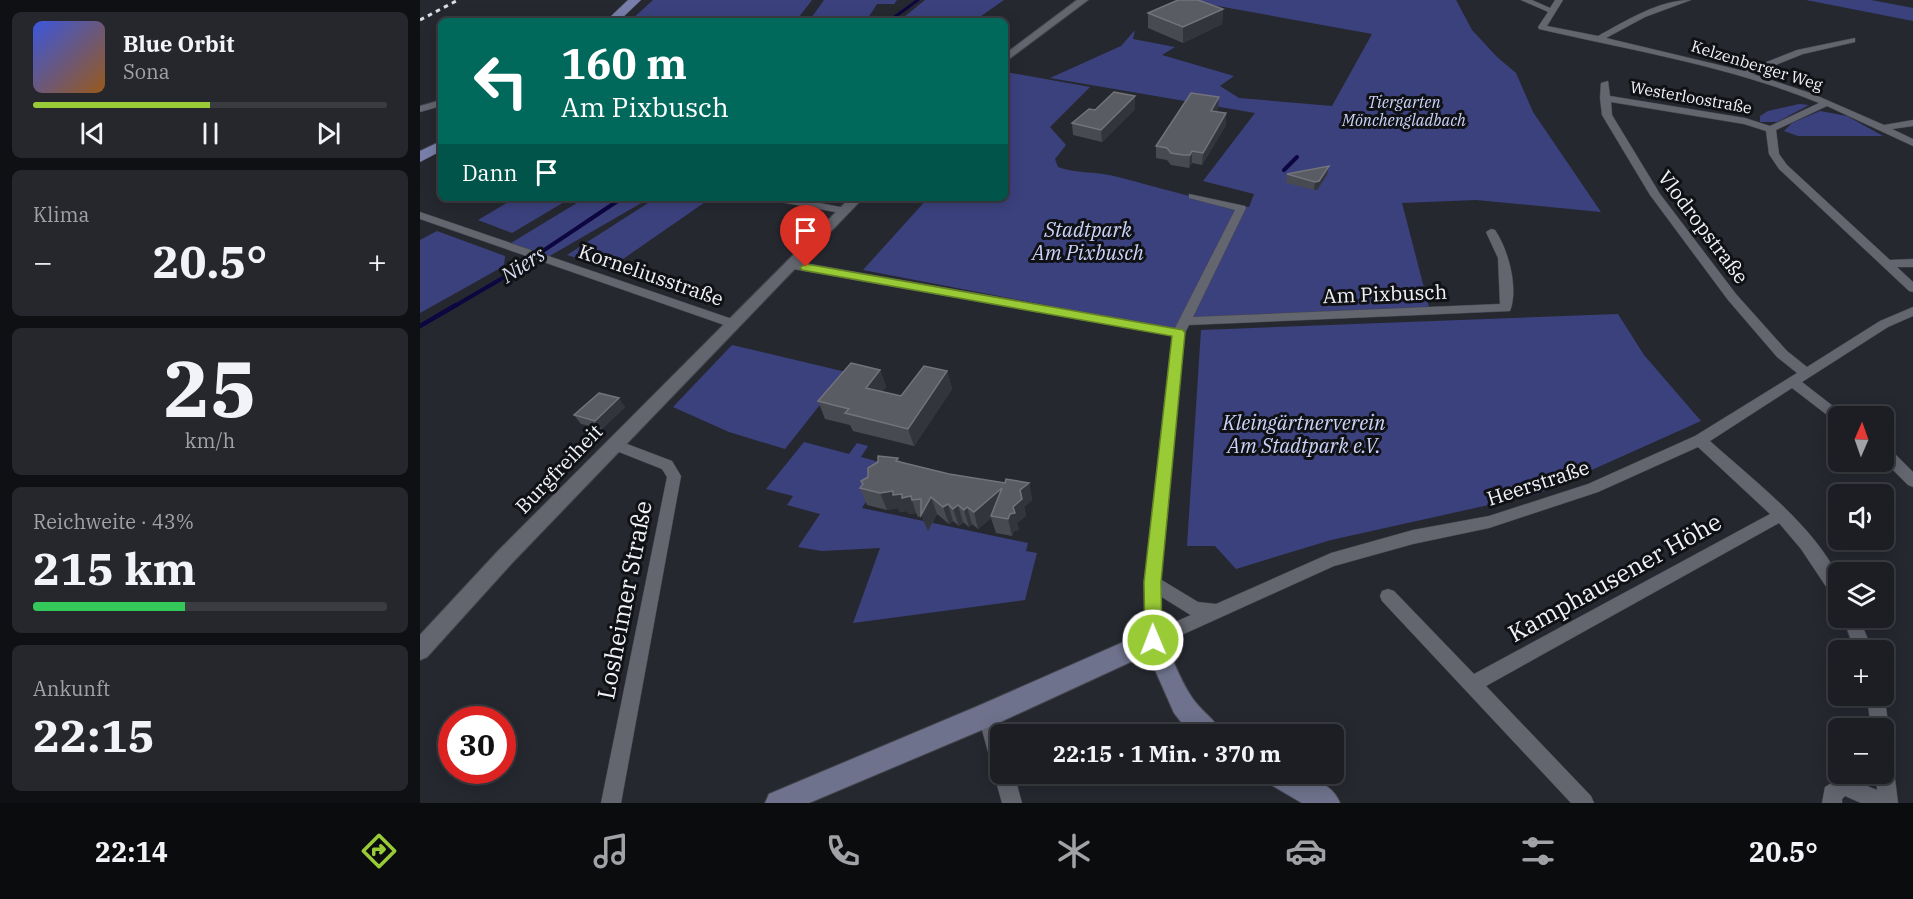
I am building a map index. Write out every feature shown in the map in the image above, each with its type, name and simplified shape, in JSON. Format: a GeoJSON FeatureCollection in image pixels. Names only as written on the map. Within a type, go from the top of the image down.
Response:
{"type":"FeatureCollection","features":[{"type":"Feature","properties":{"kind":"main road"},"geometry":{"type":"LineString","coordinates":[[615,18],[635,0]]}},
{"type":"Feature","properties":{"kind":"main road"},"geometry":{"type":"LineString","coordinates":[[420,157],[438,147]]}},
{"type":"Feature","properties":{"kind":"main road"},"geometry":{"type":"LineString","coordinates":[[778,803],[987,715],[1153,640],[1183,708],[1197,724]]}},
{"type":"Feature","properties":{"kind":"main road"},"geometry":{"type":"LineString","coordinates":[[1294,784],[1327,803]]}},
{"type":"Feature","properties":{"kind":"street"},"geometry":{"type":"LineString","coordinates":[[1008,57],[1083,0]]}},
{"type":"Feature","properties":{"kind":"street"},"geometry":{"type":"LineString","coordinates":[[1525,0],[1552,11]]}},
{"type":"Feature","properties":{"kind":"street"},"geometry":{"type":"LineString","coordinates":[[1547,19],[1559,0]]}},
{"type":"Feature","properties":{"kind":"street"},"geometry":{"type":"LineString","coordinates":[[1600,38],[1642,15],[1687,0]]}},
{"type":"Feature","properties":{"kind":"street","name":"Kelzenberger Weg"},"geometry":{"type":"LineString","coordinates":[[1586,35],[1547,19],[1542,27],[1600,38],[1744,74],[1827,103],[1913,142]]}},
{"type":"Feature","properties":{"kind":"street"},"geometry":{"type":"LineString","coordinates":[[1744,74],[1800,52],[1852,40]]}},
{"type":"Feature","properties":{"kind":"street","name":"Vlodropstraße"},"geometry":{"type":"LineString","coordinates":[[1605,83],[1604,98],[1613,127],[1676,226],[1732,297],[1782,354],[1805,372]]}},
{"type":"Feature","properties":{"kind":"street","name":"Westerloostraße"},"geometry":{"type":"LineString","coordinates":[[1604,98],[1745,121],[1772,129]]}},
{"type":"Feature","properties":{"kind":"street"},"geometry":{"type":"LineString","coordinates":[[1827,103],[1772,129],[1774,153],[1783,167],[1913,288]]}},
{"type":"Feature","properties":{"kind":"street"},"geometry":{"type":"LineString","coordinates":[[420,109],[438,104]]}},
{"type":"Feature","properties":{"kind":"street"},"geometry":{"type":"LineString","coordinates":[[1884,128],[1913,123]]}},
{"type":"Feature","properties":{"kind":"street"},"geometry":{"type":"LineString","coordinates":[[1153,640],[1152,582],[1181,327],[1241,208],[1193,196]]}},
{"type":"Feature","properties":{"kind":"street"},"geometry":{"type":"LineString","coordinates":[[791,201],[846,211]]}},
{"type":"Feature","properties":{"kind":"street","name":"Burgfreiheit"},"geometry":{"type":"LineString","coordinates":[[420,650],[505,557],[614,444],[854,201]]}},
{"type":"Feature","properties":{"kind":"street","name":"Korneliusstraße"},"geometry":{"type":"LineString","coordinates":[[420,215],[734,324]]}},
{"type":"Feature","properties":{"kind":"street","name":"Am Pixbusch"},"geometry":{"type":"LineString","coordinates":[[793,265],[1181,327],[1506,308],[1503,255],[1501,245],[1491,232]]}},
{"type":"Feature","properties":{"kind":"street"},"geometry":{"type":"LineString","coordinates":[[1887,264],[1913,263]]}},
{"type":"Feature","properties":{"kind":"street","name":"Heerstraße"},"geometry":{"type":"LineString","coordinates":[[1153,640],[1331,560],[1413,537],[1489,522],[1593,488],[1700,440],[1884,324],[1912,313]]}},
{"type":"Feature","properties":{"kind":"street"},"geometry":{"type":"LineString","coordinates":[[1792,381],[1828,408]]}},
{"type":"Feature","properties":{"kind":"street"},"geometry":{"type":"LineString","coordinates":[[1700,440],[1781,515],[1806,544],[1828,576]]}},
{"type":"Feature","properties":{"kind":"street","name":"Losheimer Straße"},"geometry":{"type":"LineString","coordinates":[[611,803],[674,476],[667,465],[614,444]]}},
{"type":"Feature","properties":{"kind":"street"},"geometry":{"type":"LineString","coordinates":[[1894,462],[1913,482]]}},
{"type":"Feature","properties":{"kind":"street","name":"Kamphausener Höhe"},"geometry":{"type":"LineString","coordinates":[[1473,684],[1781,515]]}},
{"type":"Feature","properties":{"kind":"street"},"geometry":{"type":"LineString","coordinates":[[1152,582],[1195,609],[1217,611]]}},
{"type":"Feature","properties":{"kind":"street"},"geometry":{"type":"LineString","coordinates":[[1388,596],[1584,803]]}},
{"type":"Feature","properties":{"kind":"street"},"geometry":{"type":"LineString","coordinates":[[987,715],[990,726]]}},
{"type":"Feature","properties":{"kind":"street"},"geometry":{"type":"LineString","coordinates":[[1007,784],[1012,803]]}},
{"type":"Feature","properties":{"kind":"street"},"geometry":{"type":"LineString","coordinates":[[1832,803],[1832,794],[1843,786],[1886,803],[1885,784]]}},
{"type":"Feature","properties":{"kind":"green space"},"geometry":{"type":"Polygon","coordinates":[[[653,0],[812,0],[798,18],[633,18],[653,0]]]}},
{"type":"Feature","properties":{"kind":"green space"},"geometry":{"type":"Polygon","coordinates":[[[824,0],[897,0],[894,4],[877,4],[868,18],[811,18],[824,0]]]}},
{"type":"Feature","properties":{"kind":"green space"},"geometry":{"type":"Polygon","coordinates":[[[925,0],[1004,0],[978,18],[903,18],[925,0]]]}},
{"type":"Feature","properties":{"kind":"green space"},"geometry":{"type":"Polygon","coordinates":[[[1185,0],[1456,0],[1472,30],[1497,57],[1516,73],[1533,112],[1601,212],[1476,200],[1402,203],[1429,307],[1199,317],[1181,331],[863,270],[925,201],[1008,201],[1008,72],[1090,87],[1050,127],[1066,145],[1055,159],[1058,167],[1110,175],[1199,198],[1249,207],[1254,194],[1203,181],[1255,113],[1050,78],[1121,46],[1135,30],[1133,39],[1175,47],[1162,55],[1234,76],[1220,86],[1239,98],[1332,106],[1372,34],[1185,0]]]}},
{"type":"Feature","properties":{"kind":"green space"},"geometry":{"type":"Polygon","coordinates":[[[1806,0],[1871,0],[1908,7],[1913,8],[1913,21],[1806,0]]]}},
{"type":"Feature","properties":{"kind":"green space"},"geometry":{"type":"Polygon","coordinates":[[[1799,104],[1809,105],[1777,122],[1760,122],[1760,116],[1768,111],[1799,104]]]}},
{"type":"Feature","properties":{"kind":"green space"},"geometry":{"type":"Polygon","coordinates":[[[1820,111],[1847,116],[1883,136],[1798,136],[1784,131],[1792,123],[1820,111]]]}},
{"type":"Feature","properties":{"kind":"green space"},"geometry":{"type":"Polygon","coordinates":[[[510,201],[566,201],[512,233],[478,220],[510,201]]]}},
{"type":"Feature","properties":{"kind":"green space"},"geometry":{"type":"Polygon","coordinates":[[[580,201],[645,201],[548,257],[511,243],[580,201]]]}},
{"type":"Feature","properties":{"kind":"green space"},"geometry":{"type":"Polygon","coordinates":[[[651,201],[707,201],[610,268],[567,255],[651,201]]]}},
{"type":"Feature","properties":{"kind":"green space"},"geometry":{"type":"Polygon","coordinates":[[[437,231],[505,256],[504,266],[420,313],[420,240],[437,231]]]}},
{"type":"Feature","properties":{"kind":"green space","name":"Kleingärtnerverein Am Stadtpark e.V."},"geometry":{"type":"Polygon","coordinates":[[[1618,314],[1644,355],[1701,421],[1538,494],[1331,540],[1236,569],[1215,546],[1187,546],[1201,330],[1618,314]]]}},
{"type":"Feature","properties":{"kind":"green space"},"geometry":{"type":"Polygon","coordinates":[[[732,345],[846,372],[785,449],[729,432],[673,407],[732,345]]]}},
{"type":"Feature","properties":{"kind":"green space"},"geometry":{"type":"Polygon","coordinates":[[[804,442],[849,454],[857,443],[868,446],[861,457],[890,465],[862,508],[1028,543],[1026,551],[1037,553],[1025,600],[853,623],[880,548],[822,551],[798,547],[820,514],[787,505],[793,496],[766,489],[804,442]]]}},
{"type":"Feature","properties":{"kind":"building"},"geometry":{"type":"Polygon","coordinates":[[[1178,0],[1198,0],[1223,9],[1183,27],[1148,13],[1178,0]]]}},
{"type":"Feature","properties":{"kind":"building"},"geometry":{"type":"Polygon","coordinates":[[[1114,92],[1135,96],[1101,130],[1072,123],[1089,109],[1095,110],[1114,92]]]}},
{"type":"Feature","properties":{"kind":"building"},"geometry":{"type":"Polygon","coordinates":[[[1191,93],[1219,97],[1211,111],[1226,113],[1203,153],[1192,151],[1190,155],[1183,155],[1171,153],[1167,148],[1156,146],[1191,93]]]}},
{"type":"Feature","properties":{"kind":"building"},"geometry":{"type":"Polygon","coordinates":[[[1329,166],[1319,181],[1315,182],[1287,174],[1329,166]]]}},
{"type":"Feature","properties":{"kind":"building"},"geometry":{"type":"Polygon","coordinates":[[[851,363],[880,370],[866,388],[901,396],[924,366],[947,371],[908,429],[845,413],[849,409],[818,401],[851,363]]]}},
{"type":"Feature","properties":{"kind":"building"},"geometry":{"type":"Polygon","coordinates":[[[599,393],[619,398],[595,421],[574,415],[599,393]]]}},
{"type":"Feature","properties":{"kind":"building"},"geometry":{"type":"Polygon","coordinates":[[[878,456],[898,458],[896,461],[949,474],[1005,483],[1006,479],[1029,483],[1020,490],[1022,499],[1013,507],[1015,513],[1010,514],[1008,519],[991,516],[1002,488],[974,512],[967,507],[964,510],[958,505],[953,509],[948,504],[943,507],[931,497],[921,515],[921,499],[912,500],[911,496],[902,498],[902,494],[893,495],[893,491],[880,493],[860,488],[863,484],[861,481],[868,477],[868,468],[878,462],[878,456]]]}},
{"type":"Feature","properties":{"kind":"waterway","name":"Niers"},"geometry":{"type":"LineString","coordinates":[[893,18],[918,0]]}},
{"type":"Feature","properties":{"kind":"waterway"},"geometry":{"type":"LineString","coordinates":[[1284,170],[1297,157]]}},
{"type":"Feature","properties":{"kind":"waterway","name":"Niers"},"geometry":{"type":"LineString","coordinates":[[453,307],[501,279],[618,201]]}},
{"type":"Feature","properties":{"kind":"waterway","name":"Niers"},"geometry":{"type":"LineString","coordinates":[[420,326],[456,305]]}},
{"type":"Feature","properties":{"kind":"railway"},"geometry":{"type":"LineString","coordinates":[[420,20],[458,0]]}},
{"type":"Feature","properties":{"kind":"route"},"geometry":{"type":"LineString","coordinates":[[806,267],[1179,333],[1152,582],[1153,640]]}},
{"type":"Feature","properties":{"kind":"park label","name":"Tiergarten Mönchengladbach"},"geometry":{"type":"Point","coordinates":[1404,111]}},
{"type":"Feature","properties":{"kind":"park label","name":"Stadtpark Am Pixbusch"},"geometry":{"type":"Point","coordinates":[1088,242]}}]}
